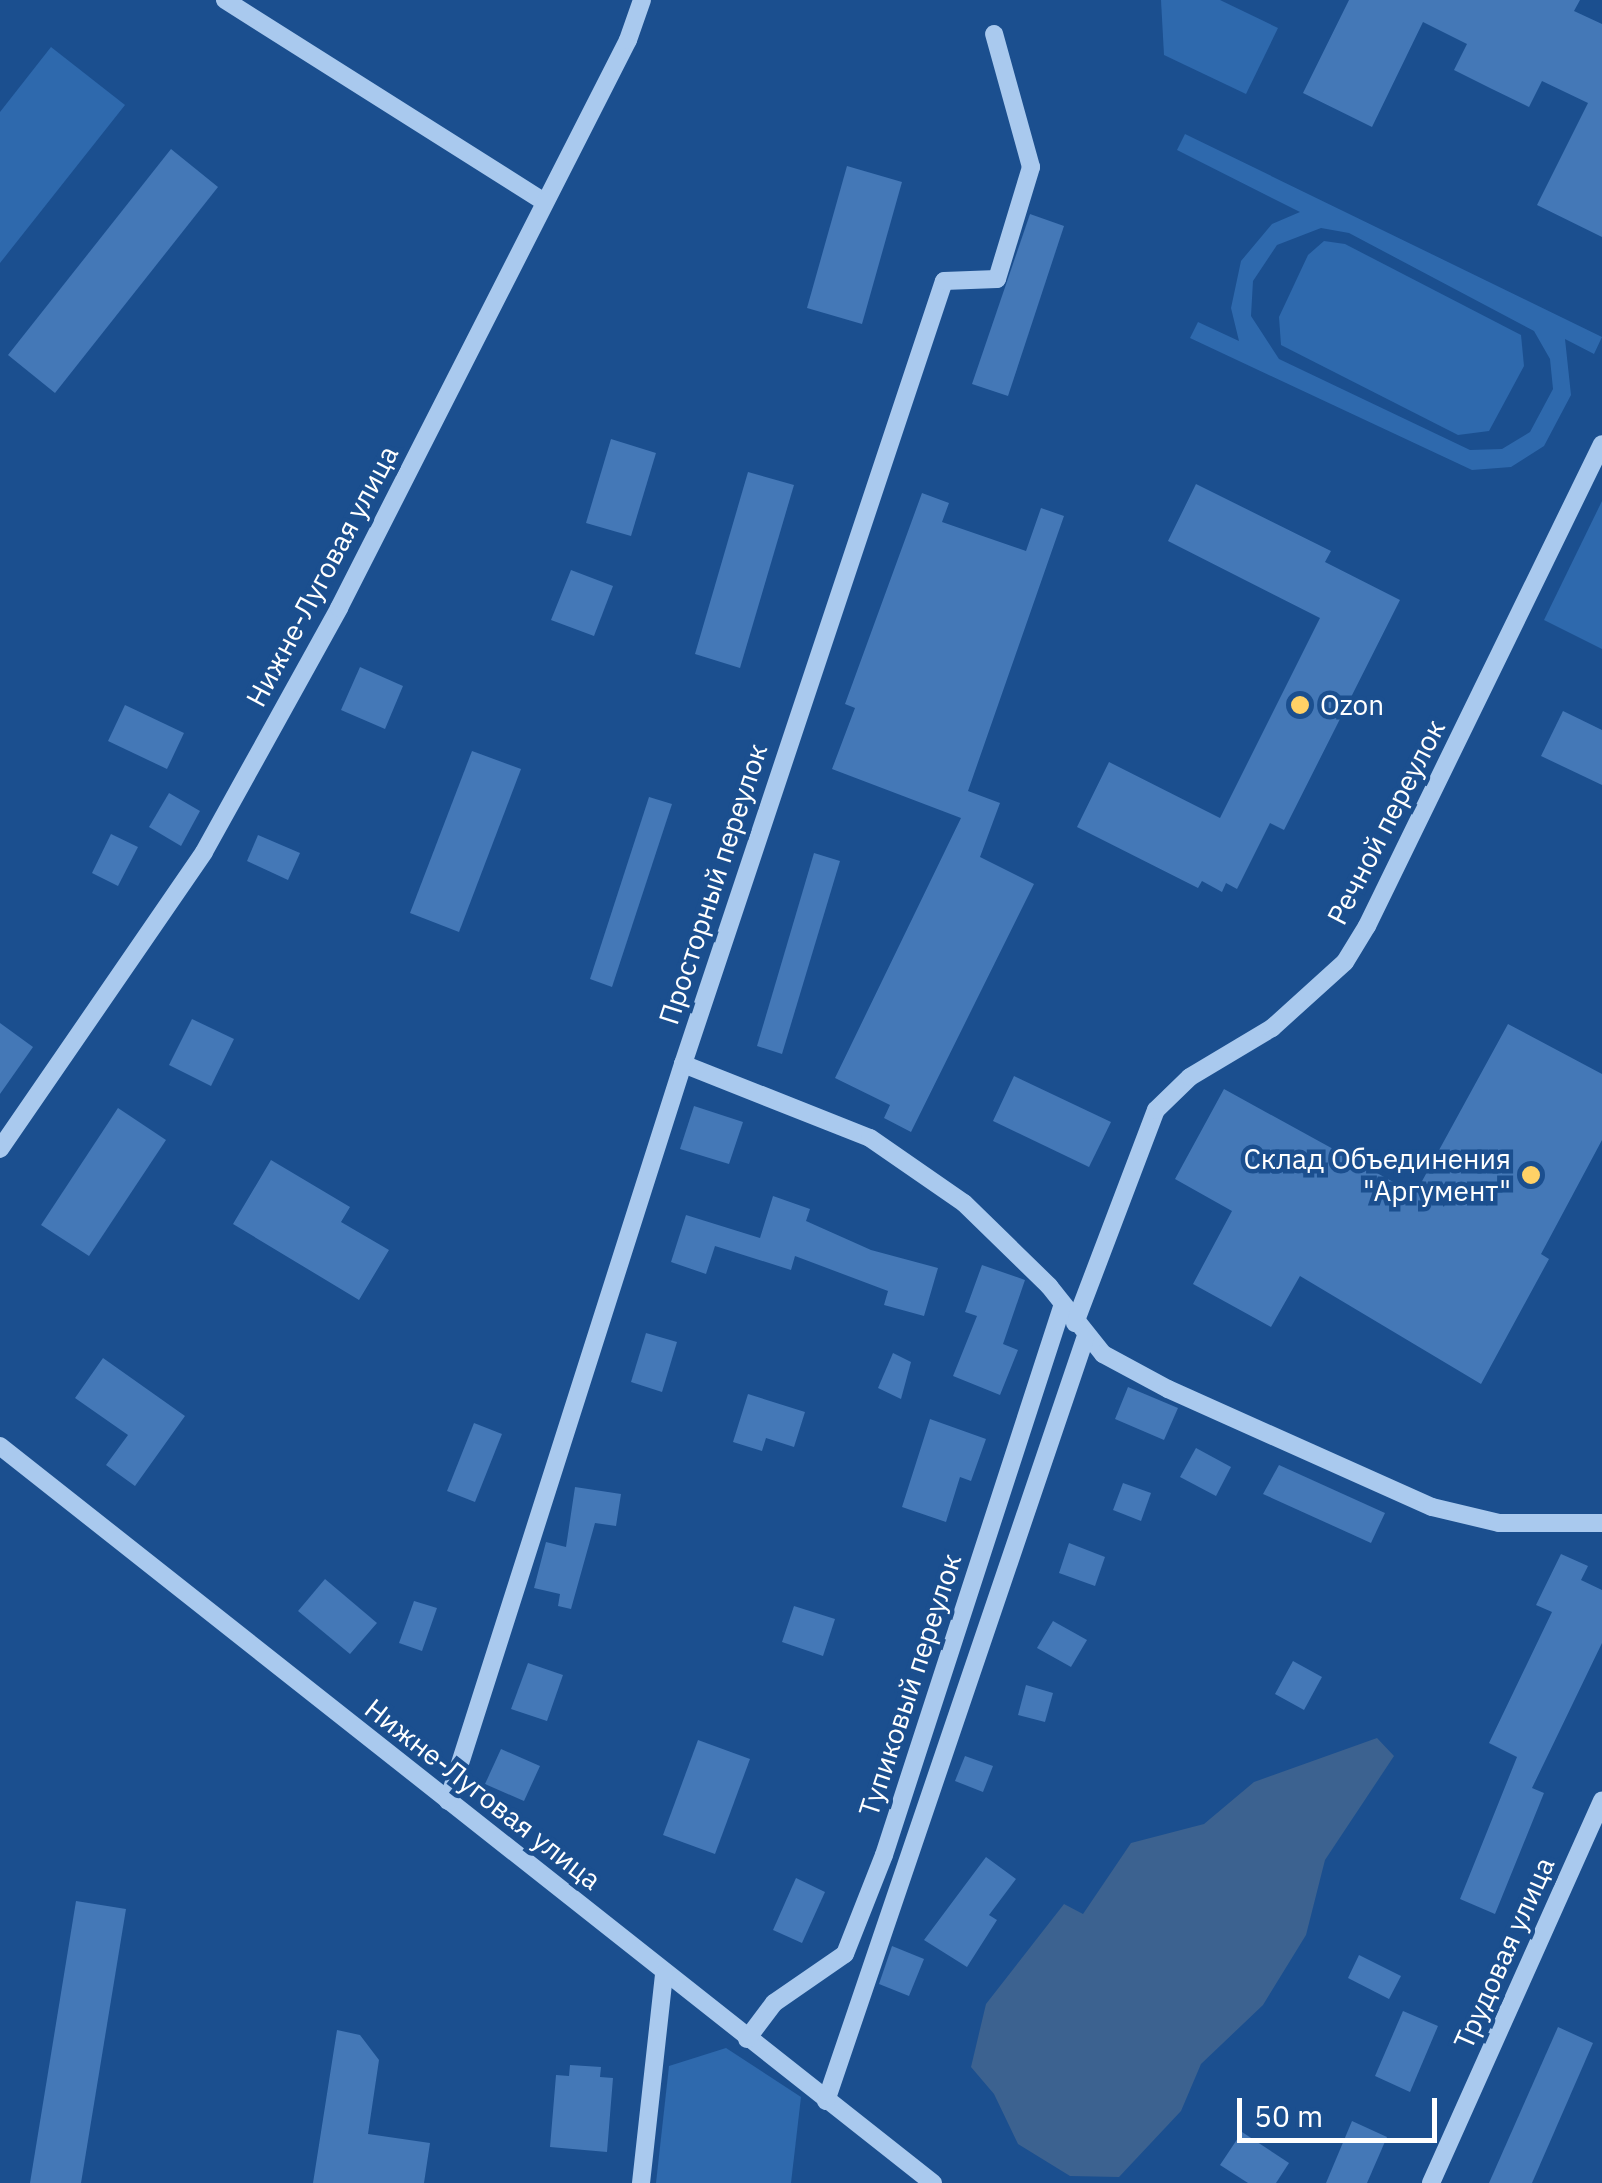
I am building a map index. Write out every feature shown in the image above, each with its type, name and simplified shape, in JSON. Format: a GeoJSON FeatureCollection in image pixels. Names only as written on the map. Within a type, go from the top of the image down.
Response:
{"type":"FeatureCollection","features":[{"type":"Feature","properties":{"kind":"street"},"geometry":{"type":"LineString","coordinates":[[225,0],[544,202]]}},
{"type":"Feature","properties":{"kind":"street","name":"Нижне-Луговая улица"},"geometry":{"type":"LineString","coordinates":[[0,1149],[204,852],[339,608],[642,0]]}},
{"type":"Feature","properties":{"kind":"street","name":"Просторный переулок"},"geometry":{"type":"LineString","coordinates":[[448,1802],[682,1064],[944,281],[997,280],[1028,180],[1031,167],[994,34]]}},
{"type":"Feature","properties":{"kind":"street","name":"Речной переулок"},"geometry":{"type":"LineString","coordinates":[[1080,1330],[1156,1110],[1190,1076],[1272,1028],[1345,962],[1367,926],[1602,444]]}},
{"type":"Feature","properties":{"kind":"street"},"geometry":{"type":"LineString","coordinates":[[682,1064],[870,1138],[964,1203],[1049,1286],[1080,1330],[1103,1354],[1168,1389],[1432,1507],[1499,1523],[1602,1523]]}},
{"type":"Feature","properties":{"kind":"street","name":"Тупиковый переулок"},"geometry":{"type":"LineString","coordinates":[[747,2039],[774,2002],[845,1954],[884,1856],[1062,1307]]}},
{"type":"Feature","properties":{"kind":"street","name":"Тупиковый переулок"},"geometry":{"type":"LineString","coordinates":[[826,2101],[1080,1330]]}},
{"type":"Feature","properties":{"kind":"street","name":"Нижне-Луговая улица"},"geometry":{"type":"LineString","coordinates":[[0,1446],[933,2183]]}},
{"type":"Feature","properties":{"kind":"street","name":"Трудовая улица"},"geometry":{"type":"LineString","coordinates":[[1431,2183],[1602,1800]]}},
{"type":"Feature","properties":{"kind":"street"},"geometry":{"type":"LineString","coordinates":[[641,2183],[664,1973]]}},
{"type":"Feature","properties":{"kind":"shaded area"},"geometry":{"type":"Polygon","coordinates":[[[1161,0],[1220,0],[1278,28],[1246,94],[1164,55],[1161,0]]]}},
{"type":"Feature","properties":{"kind":"shaded area"},"geometry":{"type":"Polygon","coordinates":[[[51,47],[125,105],[0,263],[0,112],[51,47]]]}},
{"type":"Feature","properties":{"kind":"shaded area"},"geometry":{"type":"Polygon","coordinates":[[[1185,134],[1602,337],[1594,354],[1565,339],[1571,395],[1544,446],[1511,467],[1472,470],[1190,338],[1198,322],[1239,341],[1231,308],[1241,261],[1272,224],[1300,212],[1177,150],[1185,134]],[[1321,228],[1277,245],[1253,281],[1251,316],[1279,359],[1470,450],[1502,449],[1530,432],[1553,389],[1550,359],[1534,331],[1349,233],[1321,228]]]}},
{"type":"Feature","properties":{"kind":"shaded area"},"geometry":{"type":"Polygon","coordinates":[[[1324,241],[1345,244],[1521,335],[1524,366],[1489,431],[1458,435],[1281,345],[1279,317],[1308,255],[1324,241]]]}},
{"type":"Feature","properties":{"kind":"shaded area"},"geometry":{"type":"Polygon","coordinates":[[[1602,501],[1602,649],[1544,620],[1602,501]]]}},
{"type":"Feature","properties":{"kind":"shaded area"},"geometry":{"type":"Polygon","coordinates":[[[1377,1738],[1394,1756],[1325,1860],[1306,1935],[1263,2005],[1201,2064],[1181,2111],[1119,2177],[1070,2176],[1018,2144],[994,2094],[971,2067],[986,2004],[1064,1904],[1083,1914],[1131,1843],[1204,1824],[1254,1782],[1377,1738]]]}},
{"type":"Feature","properties":{"kind":"shaded area"},"geometry":{"type":"Polygon","coordinates":[[[726,2048],[801,2097],[791,2183],[656,2183],[669,2066],[726,2048]]]}},
{"type":"Feature","properties":{"kind":"building"},"geometry":{"type":"Polygon","coordinates":[[[1349,0],[1580,0],[1574,11],[1602,24],[1602,237],[1537,205],[1588,103],[1542,81],[1529,107],[1492,89],[1454,70],[1467,44],[1423,22],[1372,127],[1303,93],[1349,0]]]}},
{"type":"Feature","properties":{"kind":"building"},"geometry":{"type":"Polygon","coordinates":[[[171,149],[218,187],[55,393],[8,355],[171,149]]]}},
{"type":"Feature","properties":{"kind":"building"},"geometry":{"type":"Polygon","coordinates":[[[847,166],[902,182],[862,324],[807,308],[847,166]]]}},
{"type":"Feature","properties":{"kind":"building"},"geometry":{"type":"Polygon","coordinates":[[[1030,214],[1064,226],[1008,396],[972,384],[1030,214]]]}},
{"type":"Feature","properties":{"kind":"building"},"geometry":{"type":"Polygon","coordinates":[[[611,439],[656,453],[631,536],[586,523],[611,439]]]}},
{"type":"Feature","properties":{"kind":"building"},"geometry":{"type":"Polygon","coordinates":[[[748,472],[794,485],[740,668],[695,654],[748,472]]]}},
{"type":"Feature","properties":{"kind":"building"},"geometry":{"type":"Polygon","coordinates":[[[1196,484],[1331,551],[1325,562],[1400,600],[1284,830],[1270,823],[1237,889],[1226,883],[1222,892],[1202,881],[1198,888],[1077,827],[1109,762],[1220,818],[1320,618],[1168,541],[1196,484]]]}},
{"type":"Feature","properties":{"kind":"building"},"geometry":{"type":"Polygon","coordinates":[[[922,493],[949,503],[942,522],[1026,551],[1041,508],[1064,516],[968,791],[1000,803],[980,857],[1034,884],[911,1132],[884,1118],[890,1105],[835,1078],[961,818],[832,769],[855,708],[845,704],[922,493]]]}},
{"type":"Feature","properties":{"kind":"building"},"geometry":{"type":"Polygon","coordinates":[[[571,570],[613,586],[594,636],[551,620],[571,570]]]}},
{"type":"Feature","properties":{"kind":"building"},"geometry":{"type":"Polygon","coordinates":[[[360,667],[403,686],[385,729],[341,710],[360,667]]]}},
{"type":"Feature","properties":{"kind":"building"},"geometry":{"type":"Polygon","coordinates":[[[125,705],[184,733],[167,769],[108,741],[125,705]]]}},
{"type":"Feature","properties":{"kind":"building"},"geometry":{"type":"Polygon","coordinates":[[[1563,711],[1602,730],[1602,785],[1541,756],[1563,711]]]}},
{"type":"Feature","properties":{"kind":"building"},"geometry":{"type":"Polygon","coordinates":[[[472,751],[521,769],[459,932],[410,913],[472,751]]]}},
{"type":"Feature","properties":{"kind":"building"},"geometry":{"type":"Polygon","coordinates":[[[169,793],[200,811],[181,846],[149,827],[169,793]]]}},
{"type":"Feature","properties":{"kind":"building"},"geometry":{"type":"Polygon","coordinates":[[[649,797],[672,804],[612,987],[590,979],[649,797]]]}},
{"type":"Feature","properties":{"kind":"building"},"geometry":{"type":"Polygon","coordinates":[[[111,834],[138,847],[118,886],[92,873],[111,834]]]}},
{"type":"Feature","properties":{"kind":"building"},"geometry":{"type":"Polygon","coordinates":[[[258,835],[300,853],[288,880],[247,861],[258,835]]]}},
{"type":"Feature","properties":{"kind":"building"},"geometry":{"type":"Polygon","coordinates":[[[814,853],[840,861],[782,1054],[757,1046],[814,853]]]}},
{"type":"Feature","properties":{"kind":"building"},"geometry":{"type":"Polygon","coordinates":[[[192,1019],[234,1039],[211,1086],[169,1065],[192,1019]]]}},
{"type":"Feature","properties":{"kind":"building"},"geometry":{"type":"Polygon","coordinates":[[[0,1023],[33,1047],[0,1094],[0,1023]]]}},
{"type":"Feature","properties":{"kind":"building"},"geometry":{"type":"Polygon","coordinates":[[[1508,1024],[1602,1074],[1602,1140],[1541,1254],[1549,1259],[1481,1384],[1300,1276],[1271,1327],[1193,1284],[1232,1211],[1175,1179],[1224,1089],[1415,1194],[1508,1024]]]}},
{"type":"Feature","properties":{"kind":"building"},"geometry":{"type":"Polygon","coordinates":[[[1014,1076],[1111,1122],[1089,1167],[993,1121],[1014,1076]]]}},
{"type":"Feature","properties":{"kind":"building"},"geometry":{"type":"Polygon","coordinates":[[[694,1106],[743,1122],[729,1164],[680,1149],[694,1106]]]}},
{"type":"Feature","properties":{"kind":"building"},"geometry":{"type":"Polygon","coordinates":[[[118,1108],[166,1140],[89,1256],[41,1225],[118,1108]]]}},
{"type":"Feature","properties":{"kind":"building"},"geometry":{"type":"Polygon","coordinates":[[[271,1160],[350,1207],[341,1222],[389,1250],[359,1300],[233,1224],[271,1160]]]}},
{"type":"Feature","properties":{"kind":"building"},"geometry":{"type":"Polygon","coordinates":[[[773,1196],[810,1209],[806,1221],[871,1250],[938,1268],[924,1316],[884,1305],[888,1291],[795,1256],[791,1270],[715,1246],[706,1274],[671,1262],[686,1215],[760,1238],[773,1196]]]}},
{"type":"Feature","properties":{"kind":"building"},"geometry":{"type":"Polygon","coordinates":[[[982,1265],[1025,1280],[1003,1344],[1018,1350],[1000,1395],[953,1376],[977,1316],[965,1312],[982,1265]]]}},
{"type":"Feature","properties":{"kind":"building"},"geometry":{"type":"Polygon","coordinates":[[[646,1333],[677,1342],[662,1392],[631,1382],[646,1333]]]}},
{"type":"Feature","properties":{"kind":"building"},"geometry":{"type":"Polygon","coordinates":[[[893,1353],[911,1362],[901,1399],[878,1388],[893,1353]]]}},
{"type":"Feature","properties":{"kind":"building"},"geometry":{"type":"Polygon","coordinates":[[[103,1358],[185,1416],[135,1486],[106,1465],[128,1435],[75,1398],[103,1358]]]}},
{"type":"Feature","properties":{"kind":"building"},"geometry":{"type":"Polygon","coordinates":[[[1128,1387],[1178,1408],[1164,1440],[1115,1419],[1128,1387]]]}},
{"type":"Feature","properties":{"kind":"building"},"geometry":{"type":"Polygon","coordinates":[[[748,1394],[805,1412],[794,1447],[766,1438],[762,1451],[733,1442],[748,1394]]]}},
{"type":"Feature","properties":{"kind":"building"},"geometry":{"type":"Polygon","coordinates":[[[930,1419],[986,1439],[971,1481],[960,1477],[946,1522],[902,1507],[930,1419]]]}},
{"type":"Feature","properties":{"kind":"building"},"geometry":{"type":"Polygon","coordinates":[[[474,1423],[502,1434],[475,1502],[447,1491],[474,1423]]]}},
{"type":"Feature","properties":{"kind":"building"},"geometry":{"type":"Polygon","coordinates":[[[1196,1448],[1231,1467],[1216,1496],[1180,1477],[1196,1448]]]}},
{"type":"Feature","properties":{"kind":"building"},"geometry":{"type":"Polygon","coordinates":[[[1279,1465],[1385,1513],[1371,1543],[1263,1494],[1279,1465]]]}},
{"type":"Feature","properties":{"kind":"building"},"geometry":{"type":"Polygon","coordinates":[[[1123,1483],[1151,1493],[1141,1521],[1113,1510],[1123,1483]]]}},
{"type":"Feature","properties":{"kind":"building"},"geometry":{"type":"Polygon","coordinates":[[[575,1487],[621,1494],[616,1526],[595,1523],[571,1609],[558,1606],[560,1594],[534,1588],[546,1542],[566,1547],[575,1487]]]}},
{"type":"Feature","properties":{"kind":"building"},"geometry":{"type":"Polygon","coordinates":[[[1069,1543],[1105,1557],[1095,1586],[1059,1573],[1069,1543]]]}},
{"type":"Feature","properties":{"kind":"building"},"geometry":{"type":"Polygon","coordinates":[[[1561,1554],[1588,1566],[1581,1580],[1602,1590],[1602,1643],[1532,1788],[1544,1793],[1495,1914],[1460,1899],[1517,1757],[1489,1743],[1552,1612],[1536,1605],[1561,1554]]]}},
{"type":"Feature","properties":{"kind":"building"},"geometry":{"type":"Polygon","coordinates":[[[325,1579],[377,1623],[350,1654],[298,1611],[325,1579]]]}},
{"type":"Feature","properties":{"kind":"building"},"geometry":{"type":"Polygon","coordinates":[[[414,1601],[437,1608],[422,1651],[399,1643],[414,1601]]]}},
{"type":"Feature","properties":{"kind":"building"},"geometry":{"type":"Polygon","coordinates":[[[794,1606],[835,1619],[823,1656],[782,1642],[794,1606]]]}},
{"type":"Feature","properties":{"kind":"building"},"geometry":{"type":"Polygon","coordinates":[[[1053,1621],[1087,1640],[1071,1667],[1037,1648],[1053,1621]]]}},
{"type":"Feature","properties":{"kind":"building"},"geometry":{"type":"Polygon","coordinates":[[[1293,1661],[1322,1677],[1304,1710],[1275,1694],[1293,1661]]]}},
{"type":"Feature","properties":{"kind":"building"},"geometry":{"type":"Polygon","coordinates":[[[528,1663],[563,1675],[547,1721],[511,1709],[528,1663]]]}},
{"type":"Feature","properties":{"kind":"building"},"geometry":{"type":"Polygon","coordinates":[[[1026,1685],[1053,1693],[1045,1722],[1018,1715],[1026,1685]]]}},
{"type":"Feature","properties":{"kind":"building"},"geometry":{"type":"Polygon","coordinates":[[[698,1740],[750,1759],[715,1854],[663,1835],[698,1740]]]}},
{"type":"Feature","properties":{"kind":"building"},"geometry":{"type":"Polygon","coordinates":[[[501,1749],[540,1766],[524,1801],[485,1784],[501,1749]]]}},
{"type":"Feature","properties":{"kind":"building"},"geometry":{"type":"Polygon","coordinates":[[[965,1756],[993,1766],[983,1792],[955,1781],[965,1756]]]}},
{"type":"Feature","properties":{"kind":"building"},"geometry":{"type":"Polygon","coordinates":[[[986,1857],[1016,1879],[989,1915],[997,1920],[967,1967],[924,1940],[986,1857]]]}},
{"type":"Feature","properties":{"kind":"building"},"geometry":{"type":"Polygon","coordinates":[[[796,1878],[825,1892],[802,1943],[773,1930],[796,1878]]]}},
{"type":"Feature","properties":{"kind":"building"},"geometry":{"type":"Polygon","coordinates":[[[76,1901],[126,1909],[81,2183],[30,2183],[76,1901]]]}},
{"type":"Feature","properties":{"kind":"building"},"geometry":{"type":"Polygon","coordinates":[[[892,1946],[924,1959],[909,1996],[879,1984],[892,1946]]]}},
{"type":"Feature","properties":{"kind":"building"},"geometry":{"type":"Polygon","coordinates":[[[1359,1955],[1401,1976],[1389,1999],[1348,1978],[1359,1955]]]}},
{"type":"Feature","properties":{"kind":"building"},"geometry":{"type":"Polygon","coordinates":[[[1403,2011],[1438,2026],[1410,2092],[1375,2076],[1403,2011]]]}},
{"type":"Feature","properties":{"kind":"building"},"geometry":{"type":"Polygon","coordinates":[[[1558,2027],[1593,2043],[1532,2183],[1489,2183],[1558,2027]]]}},
{"type":"Feature","properties":{"kind":"building"},"geometry":{"type":"Polygon","coordinates":[[[337,2030],[360,2035],[379,2060],[368,2134],[430,2143],[424,2183],[313,2183],[337,2030]]]}},
{"type":"Feature","properties":{"kind":"building"},"geometry":{"type":"Polygon","coordinates":[[[570,2065],[601,2067],[600,2077],[613,2078],[607,2152],[550,2147],[556,2075],[569,2076],[570,2065]]]}},
{"type":"Feature","properties":{"kind":"building"},"geometry":{"type":"Polygon","coordinates":[[[1352,2121],[1387,2137],[1367,2183],[1326,2183],[1352,2121]]]}},
{"type":"Feature","properties":{"kind":"building"},"geometry":{"type":"Polygon","coordinates":[[[1242,2132],[1289,2163],[1276,2183],[1248,2183],[1220,2165],[1242,2132]]]}},
{"type":"Feature","properties":{"kind":"place","name":"Ozon"},"geometry":{"type":"Point","coordinates":[1300,705]}},
{"type":"Feature","properties":{"kind":"place","name":"Склад Объединения \"Аргумент\""},"geometry":{"type":"Point","coordinates":[1531,1175]}}]}
